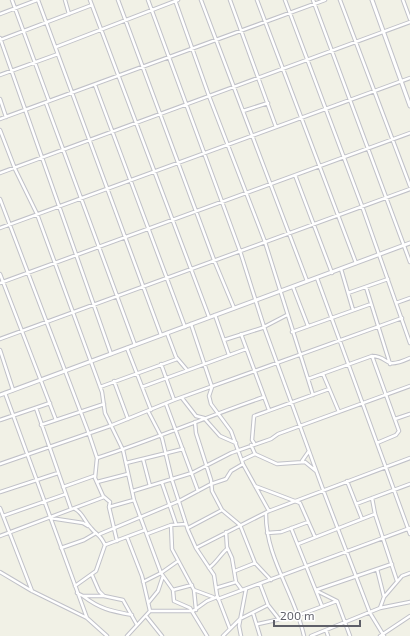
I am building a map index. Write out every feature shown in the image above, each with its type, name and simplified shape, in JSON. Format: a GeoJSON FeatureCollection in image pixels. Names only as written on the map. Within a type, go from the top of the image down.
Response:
{"type":"FeatureCollection","features":[{"type":"Feature","properties":{"kind":"street"},"geometry":{"type":"LineString","coordinates":[[12,0],[35,63],[63,149],[135,345]]}},
{"type":"Feature","properties":{"kind":"street"},"geometry":{"type":"LineString","coordinates":[[0,14],[38,0],[161,335]]}},
{"type":"Feature","properties":{"kind":"street"},"geometry":{"type":"LineString","coordinates":[[64,0],[70,14]]}},
{"type":"Feature","properties":{"kind":"street"},"geometry":{"type":"LineString","coordinates":[[90,0],[209,317]]}},
{"type":"Feature","properties":{"kind":"street"},"geometry":{"type":"LineString","coordinates":[[118,0],[214,260],[234,308]]}},
{"type":"Feature","properties":{"kind":"street"},"geometry":{"type":"LineString","coordinates":[[148,0],[203,154],[240,251],[264,327],[337,529],[370,613],[382,635],[410,616]]}},
{"type":"Feature","properties":{"kind":"street"},"geometry":{"type":"LineString","coordinates":[[56,48],[176,0],[209,96],[265,242],[313,395]]}},
{"type":"Feature","properties":{"kind":"street"},"geometry":{"type":"LineString","coordinates":[[202,0],[307,282]]}},
{"type":"Feature","properties":{"kind":"street"},"geometry":{"type":"LineString","coordinates":[[230,0],[276,127]]}},
{"type":"Feature","properties":{"kind":"street"},"geometry":{"type":"LineString","coordinates":[[257,0],[356,264]]}},
{"type":"Feature","properties":{"kind":"street"},"geometry":{"type":"LineString","coordinates":[[285,0],[362,206],[410,343]]}},
{"type":"Feature","properties":{"kind":"street"},"geometry":{"type":"LineString","coordinates":[[313,0],[410,262]]}},
{"type":"Feature","properties":{"kind":"street"},"geometry":{"type":"LineString","coordinates":[[0,119],[325,0]]}},
{"type":"Feature","properties":{"kind":"street"},"geometry":{"type":"LineString","coordinates":[[0,339],[410,188],[340,0]]}},
{"type":"Feature","properties":{"kind":"street"},"geometry":{"type":"LineString","coordinates":[[372,0],[410,106]]}},
{"type":"Feature","properties":{"kind":"street"},"geometry":{"type":"LineString","coordinates":[[0,173],[15,169],[63,149],[235,87],[410,21],[403,0]]}},
{"type":"Feature","properties":{"kind":"street"},"geometry":{"type":"LineString","coordinates":[[92,5],[0,39],[111,354]]}},
{"type":"Feature","properties":{"kind":"street"},"geometry":{"type":"LineString","coordinates":[[0,75],[58,54]]}},
{"type":"Feature","properties":{"kind":"street"},"geometry":{"type":"LineString","coordinates":[[0,228],[410,78]]}},
{"type":"Feature","properties":{"kind":"street"},"geometry":{"type":"LineString","coordinates":[[95,85],[111,132],[131,180],[185,327]]}},
{"type":"Feature","properties":{"kind":"street"},"geometry":{"type":"LineString","coordinates":[[0,99],[6,117]]}},
{"type":"Feature","properties":{"kind":"street"},"geometry":{"type":"LineString","coordinates":[[243,111],[268,103]]}},
{"type":"Feature","properties":{"kind":"street"},"geometry":{"type":"LineString","coordinates":[[0,130],[15,169],[37,214],[100,387],[104,411],[123,450],[134,500],[162,574],[173,590],[174,601],[194,611]]}},
{"type":"Feature","properties":{"kind":"street"},"geometry":{"type":"LineString","coordinates":[[1,283],[410,133]]}},
{"type":"Feature","properties":{"kind":"street"},"geometry":{"type":"LineString","coordinates":[[295,175],[332,273]]}},
{"type":"Feature","properties":{"kind":"street"},"geometry":{"type":"LineString","coordinates":[[0,199],[89,434],[96,458],[94,476],[104,497],[110,502],[109,507],[116,541]]}},
{"type":"Feature","properties":{"kind":"street"},"geometry":{"type":"LineString","coordinates":[[0,395],[410,244]]}},
{"type":"Feature","properties":{"kind":"street"},"geometry":{"type":"LineString","coordinates":[[341,269],[353,310]]}},
{"type":"Feature","properties":{"kind":"street"},"geometry":{"type":"LineString","coordinates":[[0,274],[1,283],[22,331],[56,420]]}},
{"type":"Feature","properties":{"kind":"street"},"geometry":{"type":"LineString","coordinates":[[317,278],[410,534]]}},
{"type":"Feature","properties":{"kind":"street"},"geometry":{"type":"LineString","coordinates":[[348,293],[388,279]]}},
{"type":"Feature","properties":{"kind":"street"},"geometry":{"type":"LineString","coordinates":[[366,286],[390,364]]}},
{"type":"Feature","properties":{"kind":"street"},"geometry":{"type":"LineString","coordinates":[[293,287],[308,326]]}},
{"type":"Feature","properties":{"kind":"street"},"geometry":{"type":"LineString","coordinates":[[396,303],[410,298]]}},
{"type":"Feature","properties":{"kind":"street"},"geometry":{"type":"LineString","coordinates":[[292,332],[372,304]]}},
{"type":"Feature","properties":{"kind":"street"},"geometry":{"type":"LineString","coordinates":[[215,315],[229,355]]}},
{"type":"Feature","properties":{"kind":"street"},"geometry":{"type":"LineString","coordinates":[[224,340],[264,327],[287,315]]}},
{"type":"Feature","properties":{"kind":"street"},"geometry":{"type":"LineString","coordinates":[[0,464],[89,434],[174,400],[300,356],[402,318]]}},
{"type":"Feature","properties":{"kind":"street"},"geometry":{"type":"LineString","coordinates":[[191,324],[212,387],[210,402],[231,431],[239,449],[243,464],[269,511]]}},
{"type":"Feature","properties":{"kind":"street"},"geometry":{"type":"LineString","coordinates":[[167,333],[177,359],[187,371]]}},
{"type":"Feature","properties":{"kind":"street"},"geometry":{"type":"LineString","coordinates":[[241,334],[269,410]]}},
{"type":"Feature","properties":{"kind":"street"},"geometry":{"type":"LineString","coordinates":[[127,348],[149,410],[161,436],[172,480],[186,524],[196,548],[214,576],[218,598],[230,629]]}},
{"type":"Feature","properties":{"kind":"street"},"geometry":{"type":"LineString","coordinates":[[142,388],[246,349]]}},
{"type":"Feature","properties":{"kind":"street"},"geometry":{"type":"LineString","coordinates":[[0,350],[13,390]]}},
{"type":"Feature","properties":{"kind":"street"},"geometry":{"type":"LineString","coordinates":[[372,356],[395,419],[398,433],[377,443]]}},
{"type":"Feature","properties":{"kind":"street"},"geometry":{"type":"LineString","coordinates":[[308,379],[372,356],[380,357],[390,364],[396,364],[410,358]]}},
{"type":"Feature","properties":{"kind":"street"},"geometry":{"type":"LineString","coordinates":[[100,387],[177,359]]}},
{"type":"Feature","properties":{"kind":"street"},"geometry":{"type":"LineString","coordinates":[[161,364],[174,400]]}},
{"type":"Feature","properties":{"kind":"street"},"geometry":{"type":"LineString","coordinates":[[323,374],[338,412]]}},
{"type":"Feature","properties":{"kind":"street"},"geometry":{"type":"LineString","coordinates":[[114,381],[128,419]]}},
{"type":"Feature","properties":{"kind":"street"},"geometry":{"type":"LineString","coordinates":[[133,491],[192,473],[239,449],[271,439],[278,434],[410,386]]}},
{"type":"Feature","properties":{"kind":"street"},"geometry":{"type":"LineString","coordinates":[[316,471],[309,464],[302,461],[277,464],[255,454],[252,444],[254,416],[329,389]]}},
{"type":"Feature","properties":{"kind":"street"},"geometry":{"type":"LineString","coordinates":[[5,393],[87,618]]}},
{"type":"Feature","properties":{"kind":"street"},"geometry":{"type":"LineString","coordinates":[[96,458],[161,436],[217,412],[264,397]]}},
{"type":"Feature","properties":{"kind":"street"},"geometry":{"type":"LineString","coordinates":[[182,398],[193,413],[204,418],[220,436],[236,443]]}},
{"type":"Feature","properties":{"kind":"street"},"geometry":{"type":"LineString","coordinates":[[0,420],[50,404]]}},
{"type":"Feature","properties":{"kind":"street"},"geometry":{"type":"LineString","coordinates":[[41,425],[104,404]]}},
{"type":"Feature","properties":{"kind":"street"},"geometry":{"type":"LineString","coordinates":[[166,404],[198,490]]}},
{"type":"Feature","properties":{"kind":"street"},"geometry":{"type":"LineString","coordinates":[[36,408],[66,494],[73,509],[83,515],[90,527]]}},
{"type":"Feature","properties":{"kind":"street"},"geometry":{"type":"LineString","coordinates":[[395,419],[410,414]]}},
{"type":"Feature","properties":{"kind":"street"},"geometry":{"type":"LineString","coordinates":[[195,422],[196,434],[212,491],[222,510],[240,525],[255,563],[272,580]]}},
{"type":"Feature","properties":{"kind":"street"},"geometry":{"type":"LineString","coordinates":[[126,463],[183,449]]}},
{"type":"Feature","properties":{"kind":"street"},"geometry":{"type":"LineString","coordinates":[[302,461],[309,451]]}},
{"type":"Feature","properties":{"kind":"street"},"geometry":{"type":"LineString","coordinates":[[242,460],[255,454]]}},
{"type":"Feature","properties":{"kind":"street"},"geometry":{"type":"LineString","coordinates":[[143,458],[150,486]]}},
{"type":"Feature","properties":{"kind":"street"},"geometry":{"type":"LineString","coordinates":[[196,548],[269,511],[410,458]]}},
{"type":"Feature","properties":{"kind":"street"},"geometry":{"type":"LineString","coordinates":[[50,518],[83,523],[100,534],[114,530],[171,505],[211,484],[226,479],[231,471],[243,464]]}},
{"type":"Feature","properties":{"kind":"street"},"geometry":{"type":"LineString","coordinates":[[0,492],[58,473]]}},
{"type":"Feature","properties":{"kind":"street"},"geometry":{"type":"LineString","coordinates":[[97,482],[128,474]]}},
{"type":"Feature","properties":{"kind":"street"},"geometry":{"type":"LineString","coordinates":[[63,487],[94,476]]}},
{"type":"Feature","properties":{"kind":"street"},"geometry":{"type":"LineString","coordinates":[[347,482],[362,520]]}},
{"type":"Feature","properties":{"kind":"street"},"geometry":{"type":"LineString","coordinates":[[162,483],[171,505],[176,524]]}},
{"type":"Feature","properties":{"kind":"street"},"geometry":{"type":"LineString","coordinates":[[356,504],[410,484]]}},
{"type":"Feature","properties":{"kind":"street"},"geometry":{"type":"LineString","coordinates":[[255,486],[296,500],[300,503],[315,537]]}},
{"type":"Feature","properties":{"kind":"street"},"geometry":{"type":"LineString","coordinates":[[3,516],[66,494]]}},
{"type":"Feature","properties":{"kind":"street"},"geometry":{"type":"LineString","coordinates":[[0,536],[104,497]]}},
{"type":"Feature","properties":{"kind":"street"},"geometry":{"type":"LineString","coordinates":[[372,498],[375,514],[397,581]]}},
{"type":"Feature","properties":{"kind":"street"},"geometry":{"type":"LineString","coordinates":[[109,507],[134,500]]}},
{"type":"Feature","properties":{"kind":"street"},"geometry":{"type":"LineString","coordinates":[[0,508],[32,591]]}},
{"type":"Feature","properties":{"kind":"street"},"geometry":{"type":"LineString","coordinates":[[188,528],[222,510]]}},
{"type":"Feature","properties":{"kind":"street"},"geometry":{"type":"LineString","coordinates":[[266,513],[267,533],[282,576],[299,615],[304,636]]}},
{"type":"Feature","properties":{"kind":"street"},"geometry":{"type":"LineString","coordinates":[[298,544],[375,514]]}},
{"type":"Feature","properties":{"kind":"street"},"geometry":{"type":"LineString","coordinates":[[267,533],[281,532],[308,522]]}},
{"type":"Feature","properties":{"kind":"street"},"geometry":{"type":"LineString","coordinates":[[147,534],[171,525],[186,524]]}},
{"type":"Feature","properties":{"kind":"street"},"geometry":{"type":"LineString","coordinates":[[171,525],[172,549],[192,585],[194,590],[194,611],[208,636]]}},
{"type":"Feature","properties":{"kind":"street"},"geometry":{"type":"LineString","coordinates":[[292,528],[322,606]]}},
{"type":"Feature","properties":{"kind":"street"},"geometry":{"type":"LineString","coordinates":[[194,590],[218,598],[272,580],[409,529]]}},
{"type":"Feature","properties":{"kind":"street"},"geometry":{"type":"LineString","coordinates":[[104,545],[127,538],[145,530]]}},
{"type":"Feature","properties":{"kind":"street"},"geometry":{"type":"LineString","coordinates":[[61,548],[84,540],[96,532]]}},
{"type":"Feature","properties":{"kind":"street"},"geometry":{"type":"LineString","coordinates":[[226,532],[228,549],[235,571],[236,582],[242,590]]}},
{"type":"Feature","properties":{"kind":"street"},"geometry":{"type":"LineString","coordinates":[[75,586],[96,571],[104,545],[100,534]]}},
{"type":"Feature","properties":{"kind":"street"},"geometry":{"type":"LineString","coordinates":[[127,538],[143,582],[150,611]]}},
{"type":"Feature","properties":{"kind":"street"},"geometry":{"type":"LineString","coordinates":[[209,568],[218,562],[220,555],[228,549]]}},
{"type":"Feature","properties":{"kind":"street"},"geometry":{"type":"LineString","coordinates":[[143,582],[162,574],[178,560]]}},
{"type":"Feature","properties":{"kind":"street"},"geometry":{"type":"LineString","coordinates":[[235,571],[255,563]]}},
{"type":"Feature","properties":{"kind":"street"},"geometry":{"type":"LineString","coordinates":[[316,590],[392,564]]}},
{"type":"Feature","properties":{"kind":"street"},"geometry":{"type":"LineString","coordinates":[[377,569],[384,597]]}},
{"type":"Feature","properties":{"kind":"street"},"geometry":{"type":"LineString","coordinates":[[0,572],[32,591],[87,618],[107,636]]}},
{"type":"Feature","properties":{"kind":"street"},"geometry":{"type":"LineString","coordinates":[[380,608],[384,597],[397,581],[402,576],[410,573]]}},
{"type":"Feature","properties":{"kind":"street"},"geometry":{"type":"LineString","coordinates":[[148,602],[158,592],[162,574]]}},
{"type":"Feature","properties":{"kind":"street"},"geometry":{"type":"LineString","coordinates":[[92,575],[99,591],[104,596]]}},
{"type":"Feature","properties":{"kind":"street"},"geometry":{"type":"LineString","coordinates":[[216,588],[236,582]]}},
{"type":"Feature","properties":{"kind":"street"},"geometry":{"type":"LineString","coordinates":[[260,584],[268,605],[279,620]]}},
{"type":"Feature","properties":{"kind":"street"},"geometry":{"type":"LineString","coordinates":[[173,590],[192,585]]}},
{"type":"Feature","properties":{"kind":"street"},"geometry":{"type":"LineString","coordinates":[[241,636],[239,626],[246,588]]}},
{"type":"Feature","properties":{"kind":"street"},"geometry":{"type":"LineString","coordinates":[[316,590],[337,601],[350,636]]}},
{"type":"Feature","properties":{"kind":"street"},"geometry":{"type":"LineString","coordinates":[[77,593],[95,605],[109,611],[132,615]]}},
{"type":"Feature","properties":{"kind":"street"},"geometry":{"type":"LineString","coordinates":[[83,596],[104,596],[123,600],[138,625]]}},
{"type":"Feature","properties":{"kind":"street"},"geometry":{"type":"LineString","coordinates":[[150,611],[194,611],[213,597]]}},
{"type":"Feature","properties":{"kind":"street"},"geometry":{"type":"LineString","coordinates":[[258,624],[299,615],[337,601]]}},
{"type":"Feature","properties":{"kind":"street"},"geometry":{"type":"LineString","coordinates":[[311,636],[380,608],[410,602]]}},
{"type":"Feature","properties":{"kind":"street"},"geometry":{"type":"LineString","coordinates":[[222,636],[240,619],[268,605]]}},
{"type":"Feature","properties":{"kind":"street"},"geometry":{"type":"LineString","coordinates":[[127,636],[150,611]]}},
{"type":"Feature","properties":{"kind":"street"},"geometry":{"type":"LineString","coordinates":[[252,613],[258,624],[260,636]]}},
{"type":"Feature","properties":{"kind":"street"},"geometry":{"type":"LineString","coordinates":[[146,616],[162,636]]}},
{"type":"Feature","properties":{"kind":"street"},"geometry":{"type":"LineString","coordinates":[[326,630],[328,636]]}}]}
